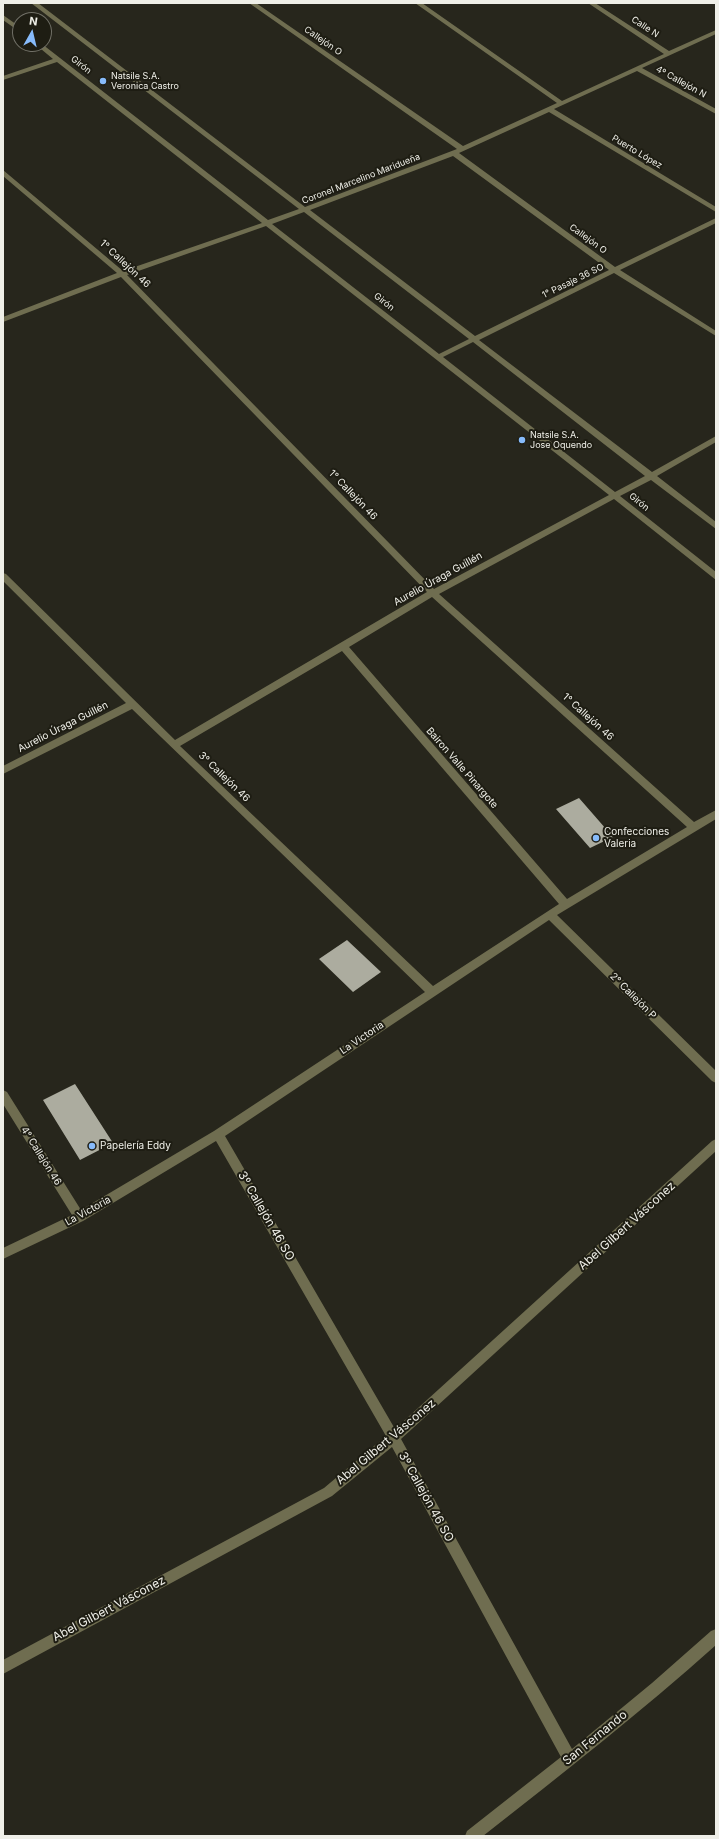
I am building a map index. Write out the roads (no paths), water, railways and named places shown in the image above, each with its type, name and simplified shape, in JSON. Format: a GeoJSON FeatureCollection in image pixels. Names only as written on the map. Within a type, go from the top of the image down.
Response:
{"type":"FeatureCollection","features":[{"type":"Feature","properties":{"kind":"street","name":"Girón"},"geometry":{"type":"LineString","coordinates":[[34,3],[716,526]]}},
{"type":"Feature","properties":{"kind":"street","name":"Callejón O"},"geometry":{"type":"LineString","coordinates":[[252,3],[462,149]]}},
{"type":"Feature","properties":{"kind":"street"},"geometry":{"type":"LineString","coordinates":[[418,3],[562,104]]}},
{"type":"Feature","properties":{"kind":"street","name":"Calle N"},"geometry":{"type":"LineString","coordinates":[[591,3],[669,54]]}},
{"type":"Feature","properties":{"kind":"street"},"geometry":{"type":"LineString","coordinates":[[3,16],[12,23]]}},
{"type":"Feature","properties":{"kind":"street","name":"Coronel Marcelino Maridueña"},"geometry":{"type":"LineString","coordinates":[[3,320],[122,274],[304,210],[454,153],[716,32]]}},
{"type":"Feature","properties":{"kind":"street","name":"Girón"},"geometry":{"type":"LineString","coordinates":[[49,52],[614,495],[716,577]]}},
{"type":"Feature","properties":{"kind":"street"},"geometry":{"type":"LineString","coordinates":[[3,78],[58,59]]}},
{"type":"Feature","properties":{"kind":"street","name":"4º Callejón N"},"geometry":{"type":"LineString","coordinates":[[638,68],[716,112]]}},
{"type":"Feature","properties":{"kind":"street","name":"Puerto López"},"geometry":{"type":"LineString","coordinates":[[549,109],[716,210]]}},
{"type":"Feature","properties":{"kind":"street","name":"Callejón O"},"geometry":{"type":"LineString","coordinates":[[454,153],[616,271],[716,334]]}},
{"type":"Feature","properties":{"kind":"street","name":"1° Callejón 46"},"geometry":{"type":"LineString","coordinates":[[3,172],[122,274],[433,593],[694,827]]}},
{"type":"Feature","properties":{"kind":"street","name":"1° Pasaje 36 SO"},"geometry":{"type":"LineString","coordinates":[[438,357],[616,271],[716,220]]}},
{"type":"Feature","properties":{"kind":"street","name":"Aurelio Úraga Guillén"},"geometry":{"type":"LineString","coordinates":[[174,745],[342,645],[433,593],[651,476],[716,439]]}},
{"type":"Feature","properties":{"kind":"street","name":"3° Callejón 46"},"geometry":{"type":"LineString","coordinates":[[3,576],[174,745],[432,992]]}},
{"type":"Feature","properties":{"kind":"street","name":"Bairon Valle Pinargote"},"geometry":{"type":"LineString","coordinates":[[342,645],[565,904]]}},
{"type":"Feature","properties":{"kind":"street","name":"Aurelio Úraga Guillén"},"geometry":{"type":"LineString","coordinates":[[3,770],[132,704]]}},
{"type":"Feature","properties":{"kind":"street","name":"La Victoria"},"geometry":{"type":"LineString","coordinates":[[3,1254],[79,1217],[218,1134],[565,904],[716,814]]}},
{"type":"Feature","properties":{"kind":"street","name":"2° Callejón P"},"geometry":{"type":"LineString","coordinates":[[550,914],[716,1078]]}},
{"type":"Feature","properties":{"kind":"street","name":"4° Callejón 46"},"geometry":{"type":"LineString","coordinates":[[3,1095],[79,1217]]}},
{"type":"Feature","properties":{"kind":"street","name":"3º Callejón 46 SO"},"geometry":{"type":"LineString","coordinates":[[218,1134],[394,1438],[570,1759]]}},
{"type":"Feature","properties":{"kind":"street","name":"Abel Gilbert Vásconez"},"geometry":{"type":"LineString","coordinates":[[3,1667],[328,1492],[394,1438],[716,1144]]}},
{"type":"Feature","properties":{"kind":"street","name":"San Fernando"},"geometry":{"type":"LineString","coordinates":[[472,1836],[570,1759],[679,1670],[716,1636]]}},
{"type":"Feature","properties":{"kind":"place","name":"Natsile S.A. Veronica Castro"},"geometry":{"type":"Point","coordinates":[103,81]}},
{"type":"Feature","properties":{"kind":"place","name":"Natsile S.A. Jose Oquendo"},"geometry":{"type":"Point","coordinates":[522,440]}},
{"type":"Feature","properties":{"kind":"place","name":"Confecciones Valeria"},"geometry":{"type":"Point","coordinates":[596,838]}},
{"type":"Feature","properties":{"kind":"place","name":"Papelería Eddy"},"geometry":{"type":"Point","coordinates":[92,1146]}}]}
